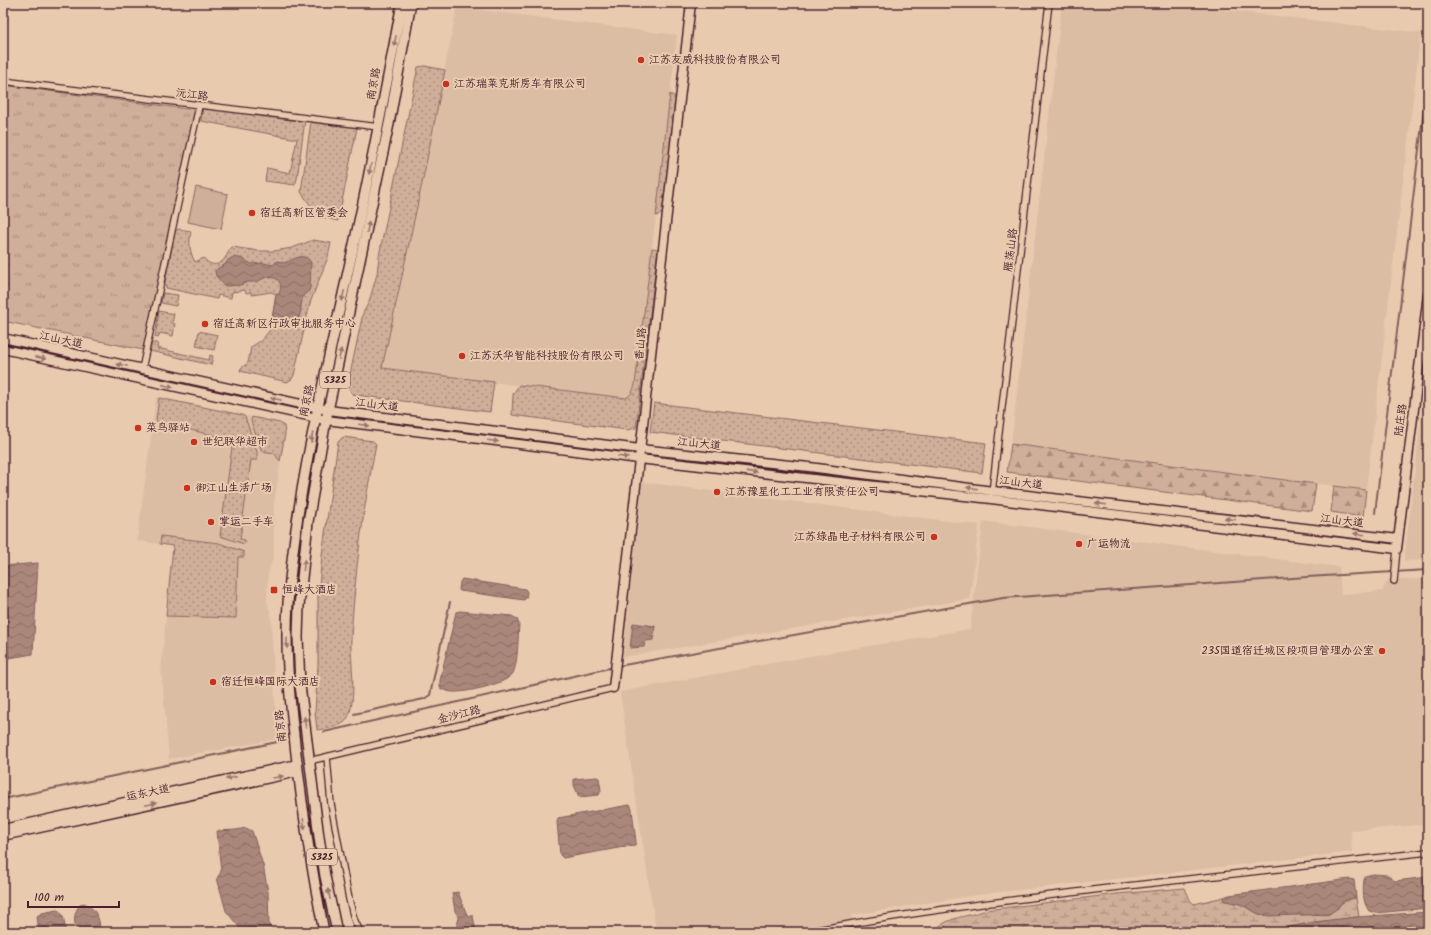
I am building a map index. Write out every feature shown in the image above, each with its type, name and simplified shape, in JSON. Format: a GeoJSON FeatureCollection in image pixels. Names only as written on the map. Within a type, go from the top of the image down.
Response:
{"type":"FeatureCollection","features":[{"type":"Feature","properties":{"kind":"main road","name":"南京路"},"geometry":{"type":"LineString","coordinates":[[324,932],[308,847],[297,768],[289,686],[287,638],[288,604],[297,521],[315,418],[379,127],[402,3]]}},
{"type":"Feature","properties":{"kind":"main road","name":"南京路"},"geometry":{"type":"LineString","coordinates":[[337,932],[324,869],[300,685],[298,637],[299,606],[308,522],[326,420],[383,155],[412,3]]}},
{"type":"Feature","properties":{"kind":"street","name":"香山路"},"geometry":{"type":"LineString","coordinates":[[613,688],[691,3]]}},
{"type":"Feature","properties":{"kind":"street","name":"雁荡山路"},"geometry":{"type":"LineString","coordinates":[[992,495],[1050,3]]}},
{"type":"Feature","properties":{"kind":"street","name":"沅江路"},"geometry":{"type":"LineString","coordinates":[[3,81],[379,127]]}},
{"type":"Feature","properties":{"kind":"street"},"geometry":{"type":"LineString","coordinates":[[142,369],[199,106]]}},
{"type":"Feature","properties":{"kind":"street","name":"陆庄路"},"geometry":{"type":"LineString","coordinates":[[1396,549],[1428,294]]}},
{"type":"Feature","properties":{"kind":"street","name":"江山大道"},"geometry":{"type":"LineString","coordinates":[[3,338],[328,410],[640,449],[809,467],[992,495],[1396,549]]}},
{"type":"Feature","properties":{"kind":"street","name":"江山大道"},"geometry":{"type":"LineString","coordinates":[[3,349],[326,420],[639,459],[992,495],[1398,539]]}},
{"type":"Feature","properties":{"kind":"street"},"geometry":{"type":"LineString","coordinates":[[1394,581],[1396,549]]}},
{"type":"Feature","properties":{"kind":"street","name":"金沙江路"},"geometry":{"type":"LineString","coordinates":[[309,761],[613,688]]}},
{"type":"Feature","properties":{"kind":"street"},"geometry":{"type":"LineString","coordinates":[[327,757],[331,804],[349,899],[354,919],[360,932]]}},
{"type":"Feature","properties":{"kind":"street","name":"运东大道"},"geometry":{"type":"LineString","coordinates":[[3,829],[297,768]]}},
{"type":"Feature","properties":{"kind":"street","name":"运东大道"},"geometry":{"type":"LineString","coordinates":[[3,836],[297,768]]}},
{"type":"Feature","properties":{"kind":"street"},"geometry":{"type":"LineString","coordinates":[[806,932],[846,924],[998,901],[1428,852]]}},
{"type":"Feature","properties":{"kind":"shaded area"},"geometry":{"type":"Polygon","coordinates":[[[1062,3],[1168,3],[1421,33],[1366,490],[1011,444],[1062,3]]]}},
{"type":"Feature","properties":{"kind":"shaded area"},"geometry":{"type":"Polygon","coordinates":[[[457,7],[677,35],[635,384],[634,391],[627,398],[381,369],[423,179],[457,7]]]}},
{"type":"Feature","properties":{"kind":"shaded area"},"geometry":{"type":"Polygon","coordinates":[[[1428,365],[1428,560],[1404,561],[1419,435],[1428,365]]]}},
{"type":"Feature","properties":{"kind":"shaded area"},"geometry":{"type":"Polygon","coordinates":[[[156,397],[280,423],[284,426],[285,434],[274,505],[274,554],[268,574],[267,601],[271,615],[277,739],[169,759],[161,668],[173,546],[137,541],[156,397]]]}},
{"type":"Feature","properties":{"kind":"shaded area"},"geometry":{"type":"Polygon","coordinates":[[[642,482],[979,525],[970,599],[623,657],[642,482]]]}},
{"type":"Feature","properties":{"kind":"shaded area"},"geometry":{"type":"Polygon","coordinates":[[[983,521],[1339,567],[1341,594],[1382,591],[1388,580],[1428,579],[1428,824],[1351,831],[1352,852],[984,894],[852,915],[854,932],[656,932],[620,692],[810,656],[970,629],[983,521]]]}},
{"type":"Feature","properties":{"kind":"green space"},"geometry":{"type":"Polygon","coordinates":[[[425,66],[445,70],[382,368],[494,382],[490,412],[352,394],[348,384],[363,313],[369,302],[377,274],[379,256],[418,67],[425,66]]]}},
{"type":"Feature","properties":{"kind":"green space"},"geometry":{"type":"Polygon","coordinates":[[[3,85],[195,110],[143,350],[3,321],[3,85]]]}},
{"type":"Feature","properties":{"kind":"green space"},"geometry":{"type":"Polygon","coordinates":[[[670,94],[676,97],[663,213],[656,216],[670,94]]]}},
{"type":"Feature","properties":{"kind":"green space"},"geometry":{"type":"Polygon","coordinates":[[[203,107],[305,120],[295,185],[265,181],[267,168],[290,173],[297,139],[201,121],[203,107]]]}},
{"type":"Feature","properties":{"kind":"green space"},"geometry":{"type":"Polygon","coordinates":[[[311,121],[355,126],[357,128],[338,221],[318,216],[301,192],[311,121]]]}},
{"type":"Feature","properties":{"kind":"green space"},"geometry":{"type":"Polygon","coordinates":[[[196,187],[228,194],[221,229],[188,222],[196,187]]]}},
{"type":"Feature","properties":{"kind":"green space"},"geometry":{"type":"Polygon","coordinates":[[[178,229],[191,231],[190,246],[195,262],[204,258],[211,264],[217,264],[223,261],[232,247],[259,251],[274,251],[292,248],[313,240],[331,243],[328,257],[310,303],[292,379],[287,382],[240,371],[241,368],[248,363],[251,347],[262,340],[276,322],[276,319],[272,319],[276,294],[271,292],[252,295],[251,292],[246,293],[245,290],[232,292],[231,298],[218,295],[217,299],[166,288],[165,283],[175,232],[178,229]]]}},
{"type":"Feature","properties":{"kind":"green space"},"geometry":{"type":"Polygon","coordinates":[[[652,248],[658,249],[636,428],[627,430],[512,415],[513,394],[519,385],[626,398],[631,394],[635,384],[652,248]]]}},
{"type":"Feature","properties":{"kind":"green space"},"geometry":{"type":"Polygon","coordinates":[[[163,293],[178,295],[176,306],[161,303],[163,293]]]}},
{"type":"Feature","properties":{"kind":"green space"},"geometry":{"type":"Polygon","coordinates":[[[159,311],[174,314],[172,323],[175,324],[173,336],[160,333],[158,338],[155,337],[159,311]]]}},
{"type":"Feature","properties":{"kind":"green space"},"geometry":{"type":"Polygon","coordinates":[[[199,331],[217,335],[214,350],[196,346],[199,331]]]}},
{"type":"Feature","properties":{"kind":"green space"},"geometry":{"type":"Polygon","coordinates":[[[152,343],[158,343],[157,348],[209,360],[210,355],[213,356],[211,365],[150,351],[152,343]]]}},
{"type":"Feature","properties":{"kind":"green space"},"geometry":{"type":"Polygon","coordinates":[[[159,398],[242,415],[245,417],[257,452],[257,460],[251,460],[240,539],[245,540],[244,544],[220,536],[233,440],[157,422],[159,398]]]}},
{"type":"Feature","properties":{"kind":"green space"},"geometry":{"type":"Polygon","coordinates":[[[654,403],[986,443],[982,473],[650,432],[654,403]]]}},
{"type":"Feature","properties":{"kind":"green space"},"geometry":{"type":"Polygon","coordinates":[[[252,417],[280,423],[284,426],[285,434],[280,461],[274,453],[262,451],[251,421],[252,417]]]}},
{"type":"Feature","properties":{"kind":"green space"},"geometry":{"type":"Polygon","coordinates":[[[343,437],[373,441],[376,444],[363,516],[355,589],[351,638],[353,691],[350,711],[347,719],[342,724],[317,730],[315,712],[318,665],[318,597],[322,555],[338,442],[343,437]]]}},
{"type":"Feature","properties":{"kind":"green space"},"geometry":{"type":"Polygon","coordinates":[[[1011,444],[1316,484],[1312,511],[1007,472],[1011,444]]]}},
{"type":"Feature","properties":{"kind":"green space"},"geometry":{"type":"Polygon","coordinates":[[[1334,486],[1366,490],[1363,517],[1331,512],[1334,486]]]}},
{"type":"Feature","properties":{"kind":"green space"},"geometry":{"type":"Polygon","coordinates":[[[161,536],[219,543],[244,552],[244,557],[238,557],[236,618],[166,616],[173,546],[160,544],[161,536]]]}},
{"type":"Feature","properties":{"kind":"green space"},"geometry":{"type":"Polygon","coordinates":[[[1185,888],[1190,900],[1194,904],[1224,897],[1224,900],[1226,901],[1240,904],[1259,914],[1329,914],[1344,902],[1356,898],[1359,917],[1315,922],[1264,932],[932,932],[952,920],[986,910],[1117,894],[1185,888]]]}},
{"type":"Feature","properties":{"kind":"water"},"geometry":{"type":"Polygon","coordinates":[[[233,257],[240,258],[252,264],[264,263],[273,265],[277,261],[285,263],[299,257],[306,257],[309,259],[311,263],[310,288],[309,291],[303,296],[299,318],[294,321],[286,320],[276,322],[276,319],[272,319],[276,295],[279,294],[280,289],[280,283],[275,278],[267,277],[256,282],[225,286],[216,276],[215,271],[233,257]]]}},
{"type":"Feature","properties":{"kind":"water"},"geometry":{"type":"Polygon","coordinates":[[[38,563],[33,654],[3,659],[3,566],[38,563]]]}},
{"type":"Feature","properties":{"kind":"water"},"geometry":{"type":"Polygon","coordinates":[[[462,579],[525,589],[527,592],[526,598],[524,600],[460,591],[460,582],[462,579]]]}},
{"type":"Feature","properties":{"kind":"water"},"geometry":{"type":"Polygon","coordinates":[[[460,611],[512,616],[517,619],[519,624],[517,657],[515,669],[509,677],[495,684],[466,691],[452,692],[441,689],[440,680],[456,612],[460,611]]]}},
{"type":"Feature","properties":{"kind":"water"},"geometry":{"type":"Polygon","coordinates":[[[633,623],[655,626],[653,640],[646,641],[644,647],[630,648],[633,623]]]}},
{"type":"Feature","properties":{"kind":"water"},"geometry":{"type":"Polygon","coordinates":[[[599,778],[601,790],[599,795],[579,797],[574,785],[574,779],[599,778]]]}},
{"type":"Feature","properties":{"kind":"water"},"geometry":{"type":"Polygon","coordinates":[[[629,805],[631,806],[632,810],[636,842],[635,845],[563,858],[560,855],[557,822],[558,818],[629,805]]]}},
{"type":"Feature","properties":{"kind":"water"},"geometry":{"type":"Polygon","coordinates":[[[246,828],[252,831],[263,865],[268,892],[269,924],[272,932],[243,932],[226,911],[217,878],[221,872],[217,831],[246,828]]]}},
{"type":"Feature","properties":{"kind":"water"},"geometry":{"type":"Polygon","coordinates":[[[1373,874],[1387,875],[1395,881],[1428,877],[1428,908],[1376,913],[1369,911],[1364,899],[1364,879],[1365,876],[1373,874]]]}},
{"type":"Feature","properties":{"kind":"water"},"geometry":{"type":"Polygon","coordinates":[[[1350,879],[1354,880],[1356,898],[1348,899],[1341,903],[1338,908],[1329,914],[1269,916],[1259,914],[1240,904],[1223,900],[1224,897],[1229,895],[1350,879]]]}},
{"type":"Feature","properties":{"kind":"water"},"geometry":{"type":"Polygon","coordinates":[[[458,892],[467,915],[473,916],[476,932],[455,932],[459,918],[455,911],[452,893],[458,892]]]}},
{"type":"Feature","properties":{"kind":"water"},"geometry":{"type":"Polygon","coordinates":[[[83,903],[87,904],[96,914],[100,926],[99,930],[80,932],[75,926],[77,908],[83,903]]]}},
{"type":"Feature","properties":{"kind":"water"},"geometry":{"type":"Polygon","coordinates":[[[57,910],[62,913],[66,932],[39,932],[37,916],[42,913],[57,910]]]}},
{"type":"Feature","properties":{"kind":"water"},"geometry":{"type":"Polygon","coordinates":[[[1428,912],[1428,932],[1264,932],[1315,922],[1356,917],[1428,912]]]}},
{"type":"Feature","properties":{"kind":"waterway"},"geometry":{"type":"LineString","coordinates":[[1375,513],[1428,75]]}},
{"type":"Feature","properties":{"kind":"waterway"},"geometry":{"type":"LineString","coordinates":[[618,666],[1003,598],[1428,570]]}},
{"type":"Feature","properties":{"kind":"waterway"},"geometry":{"type":"LineString","coordinates":[[354,714],[424,699],[430,695],[450,602]]}},
{"type":"Feature","properties":{"kind":"waterway"},"geometry":{"type":"LineString","coordinates":[[324,732],[614,667]]}},
{"type":"Feature","properties":{"kind":"waterway"},"geometry":{"type":"LineString","coordinates":[[3,799],[282,741]]}},
{"type":"Feature","properties":{"kind":"place","name":"江苏友威科技股份有限公司"},"geometry":{"type":"Point","coordinates":[641,60]}},
{"type":"Feature","properties":{"kind":"place","name":"江苏瑞莱克斯房车有限公司"},"geometry":{"type":"Point","coordinates":[446,84]}},
{"type":"Feature","properties":{"kind":"place","name":"宿迁高新区管委会"},"geometry":{"type":"Point","coordinates":[252,213]}},
{"type":"Feature","properties":{"kind":"place","name":"宿迁高新区行政审批服务中心"},"geometry":{"type":"Point","coordinates":[205,324]}},
{"type":"Feature","properties":{"kind":"place","name":"江苏沃华智能科技股份有限公司"},"geometry":{"type":"Point","coordinates":[462,356]}},
{"type":"Feature","properties":{"kind":"place","name":"菜鸟驿站"},"geometry":{"type":"Point","coordinates":[138,428]}},
{"type":"Feature","properties":{"kind":"place","name":"世纪联华超市"},"geometry":{"type":"Point","coordinates":[194,442]}},
{"type":"Feature","properties":{"kind":"place","name":"御江山生活广场"},"geometry":{"type":"Point","coordinates":[187,488]}},
{"type":"Feature","properties":{"kind":"place","name":"江苏豫星化工工业有限责任公司"},"geometry":{"type":"Point","coordinates":[717,492]}},
{"type":"Feature","properties":{"kind":"place","name":"掌运二手车"},"geometry":{"type":"Point","coordinates":[211,522]}},
{"type":"Feature","properties":{"kind":"place","name":"江苏绿晶电子材料有限公司"},"geometry":{"type":"Point","coordinates":[934,537]}},
{"type":"Feature","properties":{"kind":"place","name":"广运物流"},"geometry":{"type":"Point","coordinates":[1079,544]}},
{"type":"Feature","properties":{"kind":"place","name":"恒峰大酒店"},"geometry":{"type":"Point","coordinates":[274,590]}},
{"type":"Feature","properties":{"kind":"place","name":"235国道宿迁城区段项目管理办公室"},"geometry":{"type":"Point","coordinates":[1382,651]}},
{"type":"Feature","properties":{"kind":"place","name":"宿迁恒峰国际大酒店"},"geometry":{"type":"Point","coordinates":[213,682]}}]}
